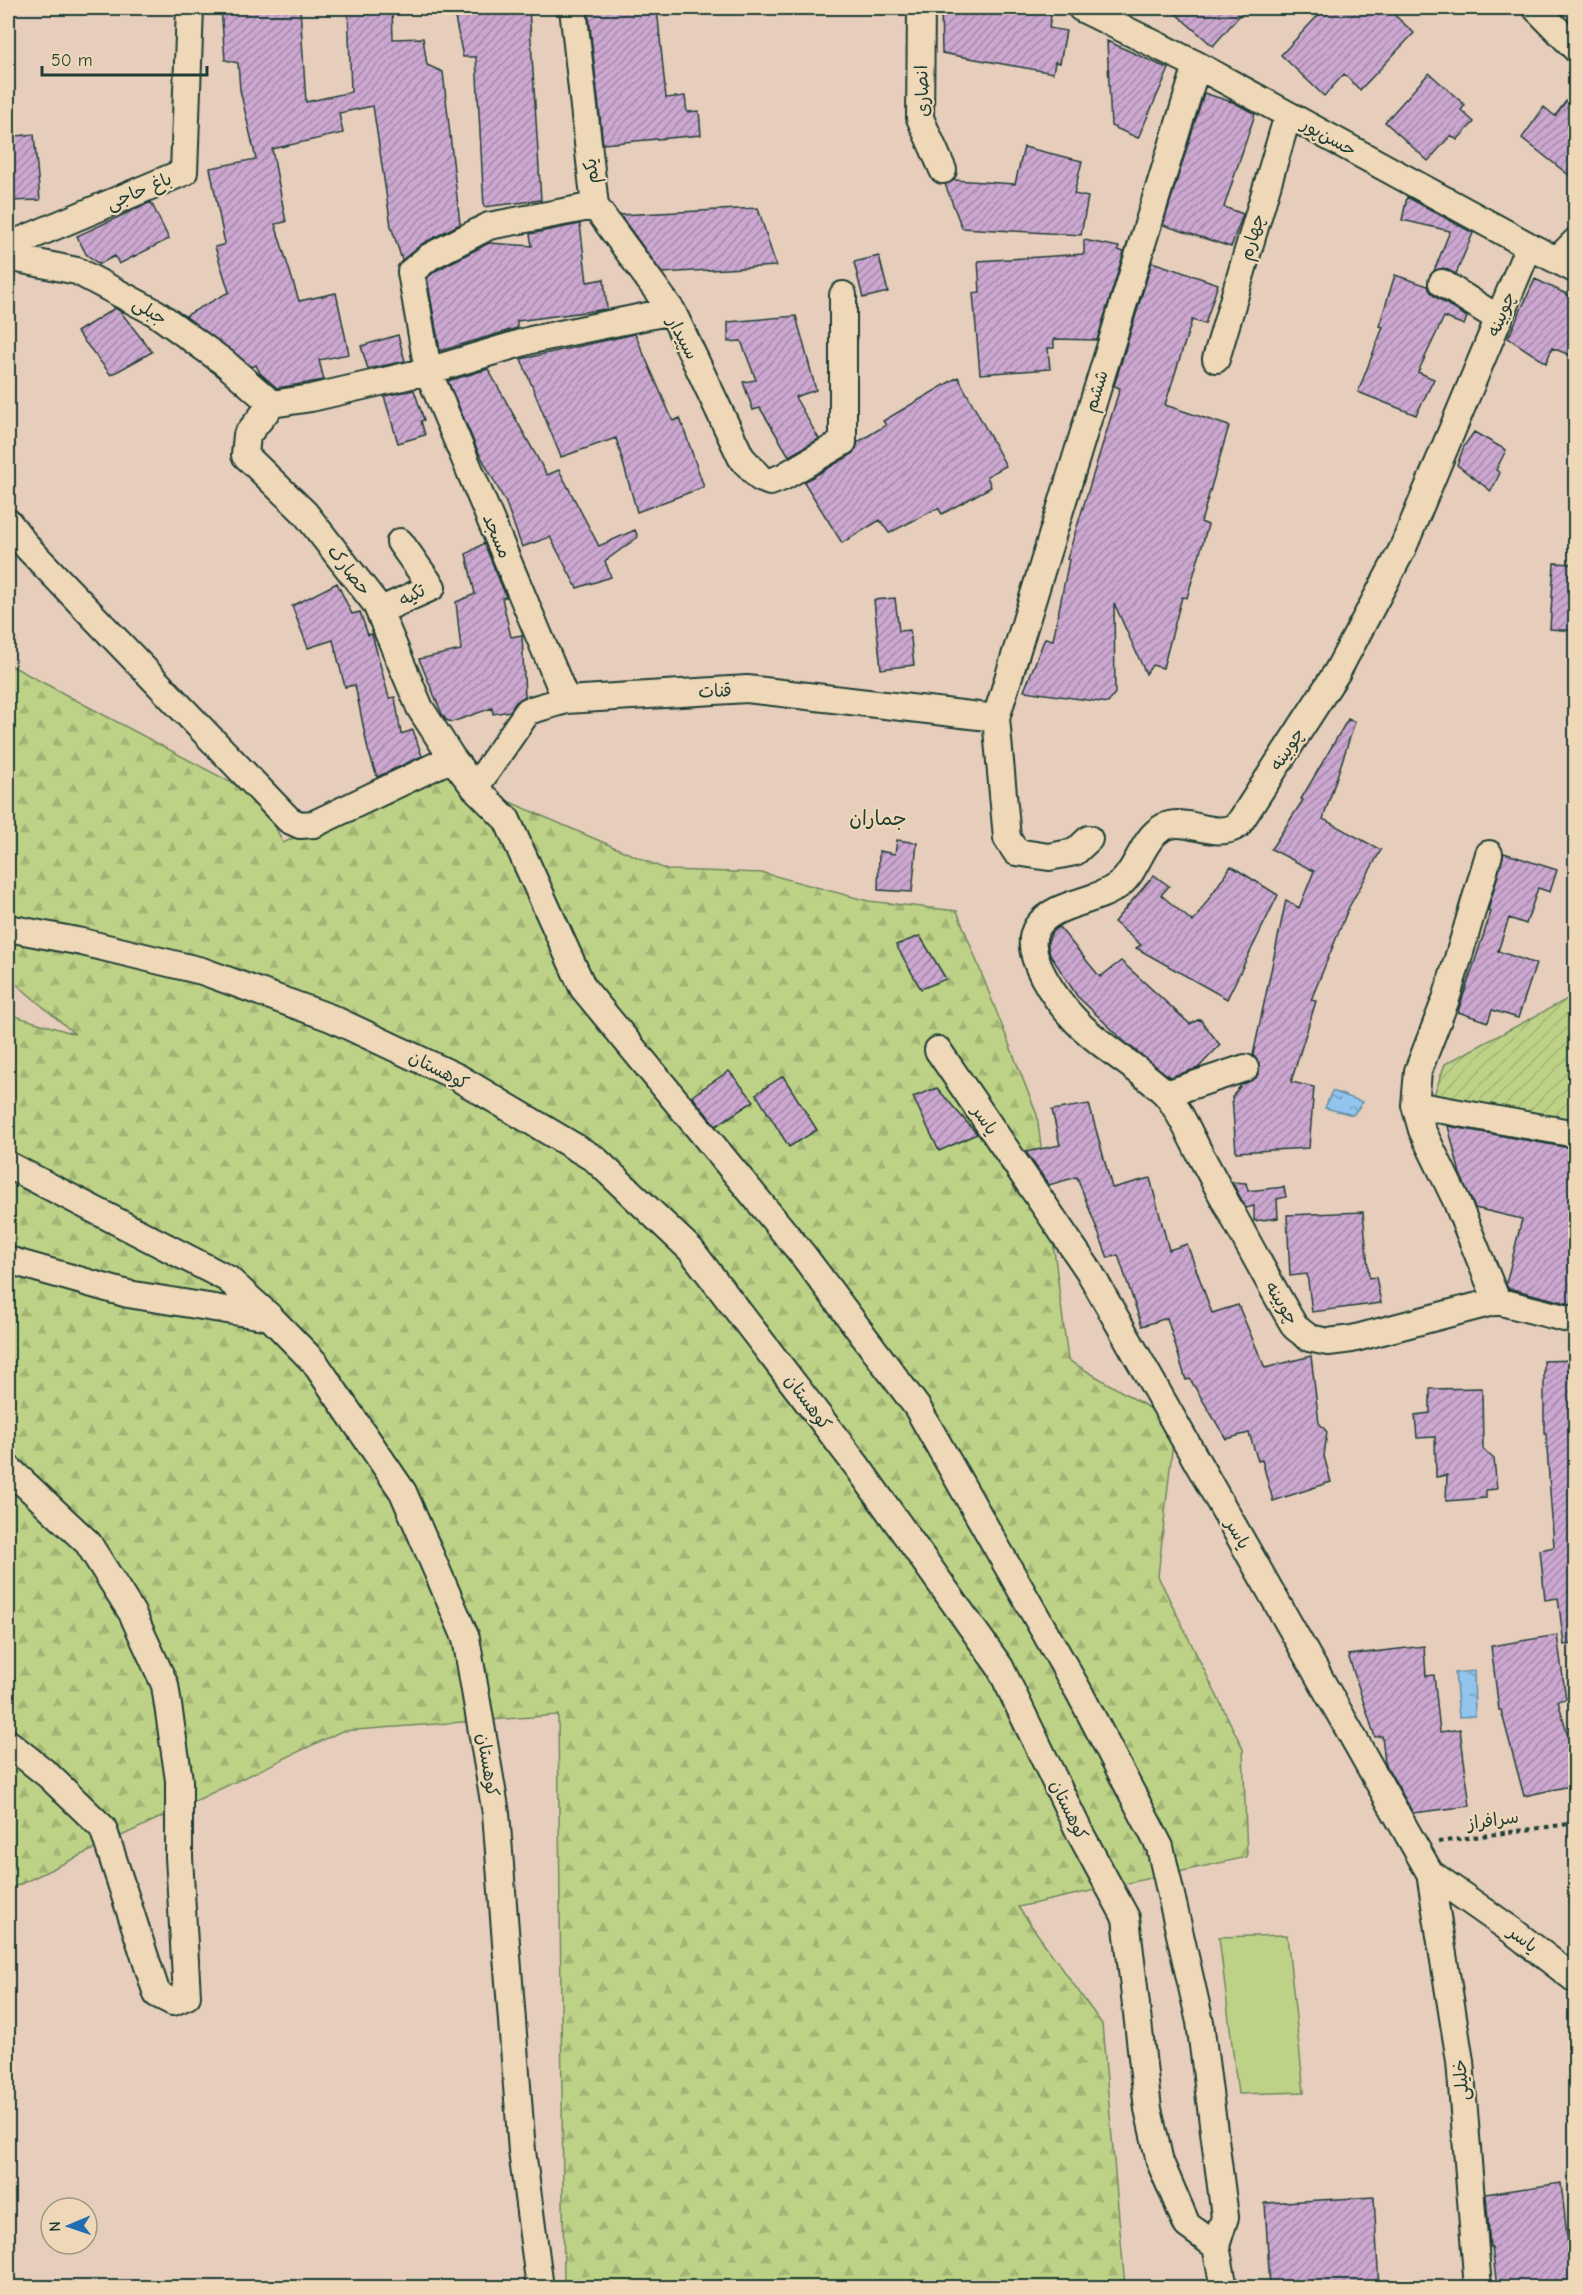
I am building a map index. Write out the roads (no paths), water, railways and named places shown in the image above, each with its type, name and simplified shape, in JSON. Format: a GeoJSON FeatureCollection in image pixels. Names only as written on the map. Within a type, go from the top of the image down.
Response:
{"type":"FeatureCollection","features":[{"type":"Feature","properties":{"kind":"street","name":"باغ حاجی"},"geometry":{"type":"LineString","coordinates":[[8,246],[184,172],[190,8]]}},
{"type":"Feature","properties":{"kind":"street","name":"یکم"},"geometry":{"type":"LineString","coordinates":[[573,8],[595,206],[672,311]]}},
{"type":"Feature","properties":{"kind":"street","name":"انصاری"},"geometry":{"type":"LineString","coordinates":[[921,8],[920,118],[943,170]]}},
{"type":"Feature","properties":{"kind":"street"},"geometry":{"type":"LineString","coordinates":[[1536,8],[1575,49]]}},
{"type":"Feature","properties":{"kind":"street","name":"حسن‌پور"},"geometry":{"type":"LineString","coordinates":[[1096,10],[1566,265]]}},
{"type":"Feature","properties":{"kind":"street","name":"ششم"},"geometry":{"type":"LineString","coordinates":[[996,718],[1197,65]]}},
{"type":"Feature","properties":{"kind":"street","name":"چهارم"},"geometry":{"type":"LineString","coordinates":[[1216,358],[1288,115]]}},
{"type":"Feature","properties":{"kind":"street","name":"مسجد"},"geometry":{"type":"LineString","coordinates":[[566,700],[428,371],[411,272],[429,257],[489,226],[595,206]]}},
{"type":"Feature","properties":{"kind":"street"},"geometry":{"type":"LineString","coordinates":[[1566,265],[1575,241]]}},
{"type":"Feature","properties":{"kind":"street","name":"چوبینه"},"geometry":{"type":"LineString","coordinates":[[1529,246],[1402,550],[1337,672],[1238,825],[1229,831],[1219,832],[1178,825],[1164,827],[1154,836],[1121,883],[1096,898],[1070,905],[1048,915],[1035,929],[1033,950],[1038,970],[1076,1022],[1167,1094],[1295,1327],[1309,1338],[1328,1342],[1352,1339],[1497,1301],[1575,1321]]}},
{"type":"Feature","properties":{"kind":"street","name":"جبلی"},"geometry":{"type":"LineString","coordinates":[[8,257],[77,271],[156,313],[225,363],[272,404]]}},
{"type":"Feature","properties":{"kind":"street"},"geometry":{"type":"LineString","coordinates":[[1442,283],[1499,319]]}},
{"type":"Feature","properties":{"kind":"street","name":"سپیدار"},"geometry":{"type":"LineString","coordinates":[[272,404],[311,398],[428,371],[531,340],[672,311],[741,457],[760,478],[770,482],[783,477],[843,442],[843,295]]}},
{"type":"Feature","properties":{"kind":"street","name":"حصارک"},"geometry":{"type":"LineString","coordinates":[[272,404],[248,435],[244,455],[305,513],[376,604],[420,708],[452,758],[475,788]]}},
{"type":"Feature","properties":{"kind":"street"},"geometry":{"type":"LineString","coordinates":[[8,522],[28,548],[289,820],[300,825],[314,824],[452,758]]}},
{"type":"Feature","properties":{"kind":"street","name":"تکیه"},"geometry":{"type":"LineString","coordinates":[[379,611],[432,587],[400,542]]}},
{"type":"Feature","properties":{"kind":"street","name":"قنات"},"geometry":{"type":"LineString","coordinates":[[475,788],[528,711],[566,700],[747,689],[996,718]]}},
{"type":"Feature","properties":{"kind":"street"},"geometry":{"type":"LineString","coordinates":[[996,718],[1007,838],[1016,852],[1050,857],[1075,852],[1089,839]]}},
{"type":"Feature","properties":{"kind":"street"},"geometry":{"type":"LineString","coordinates":[[475,788],[507,820],[583,988],[803,1255],[916,1407],[1079,1692],[1160,1847],[1200,2022],[1225,2217],[1216,2246],[1224,2288]]}},
{"type":"Feature","properties":{"kind":"street"},"geometry":{"type":"LineString","coordinates":[[1489,854],[1446,999],[1418,1071],[1415,1104],[1422,1130],[1456,1200],[1497,1301]]}},
{"type":"Feature","properties":{"kind":"street","name":"کوهستان"},"geometry":{"type":"LineString","coordinates":[[8,928],[82,942],[202,971],[331,1018],[458,1077],[595,1159],[692,1250],[857,1466],[1000,1668],[1080,1833],[1126,1918],[1146,2098],[1160,2162],[1187,2225],[1216,2246]]}},
{"type":"Feature","properties":{"kind":"street","name":"یاسر"},"geometry":{"type":"LineString","coordinates":[[938,1050],[1089,1271],[1430,1873],[1514,1932],[1575,1980]]}},
{"type":"Feature","properties":{"kind":"street"},"geometry":{"type":"LineString","coordinates":[[1167,1094],[1245,1068]]}},
{"type":"Feature","properties":{"kind":"street"},"geometry":{"type":"LineString","coordinates":[[1415,1104],[1575,1134]]}},
{"type":"Feature","properties":{"kind":"street","name":"کوهستان"},"geometry":{"type":"LineString","coordinates":[[8,1165],[228,1279],[315,1362],[403,1492],[466,1638],[495,1813],[522,2151],[540,2288]]}},
{"type":"Feature","properties":{"kind":"street"},"geometry":{"type":"LineString","coordinates":[[8,1260],[128,1294],[270,1317]]}},
{"type":"Feature","properties":{"kind":"street"},"geometry":{"type":"LineString","coordinates":[[8,1468],[88,1543],[132,1612],[165,1685],[179,1780],[179,1857],[187,1996],[173,2002],[158,1994],[104,1828],[48,1775],[8,1743]]}},
{"type":"Feature","properties":{"kind":"street","name":"خلیلی"},"geometry":{"type":"LineString","coordinates":[[1430,1873],[1460,2061],[1478,2288]]}},
{"type":"Feature","properties":{"kind":"water"},"geometry":{"type":"Polygon","coordinates":[[[1332,1091],[1363,1102],[1353,1115],[1325,1108],[1332,1091]]]}},
{"type":"Feature","properties":{"kind":"water"},"geometry":{"type":"Polygon","coordinates":[[[1474,1671],[1475,1716],[1459,1717],[1455,1673],[1474,1671]]]}},
{"type":"Feature","properties":{"kind":"district","name":"جماران"},"geometry":{"type":"Point","coordinates":[878,818]}}]}
